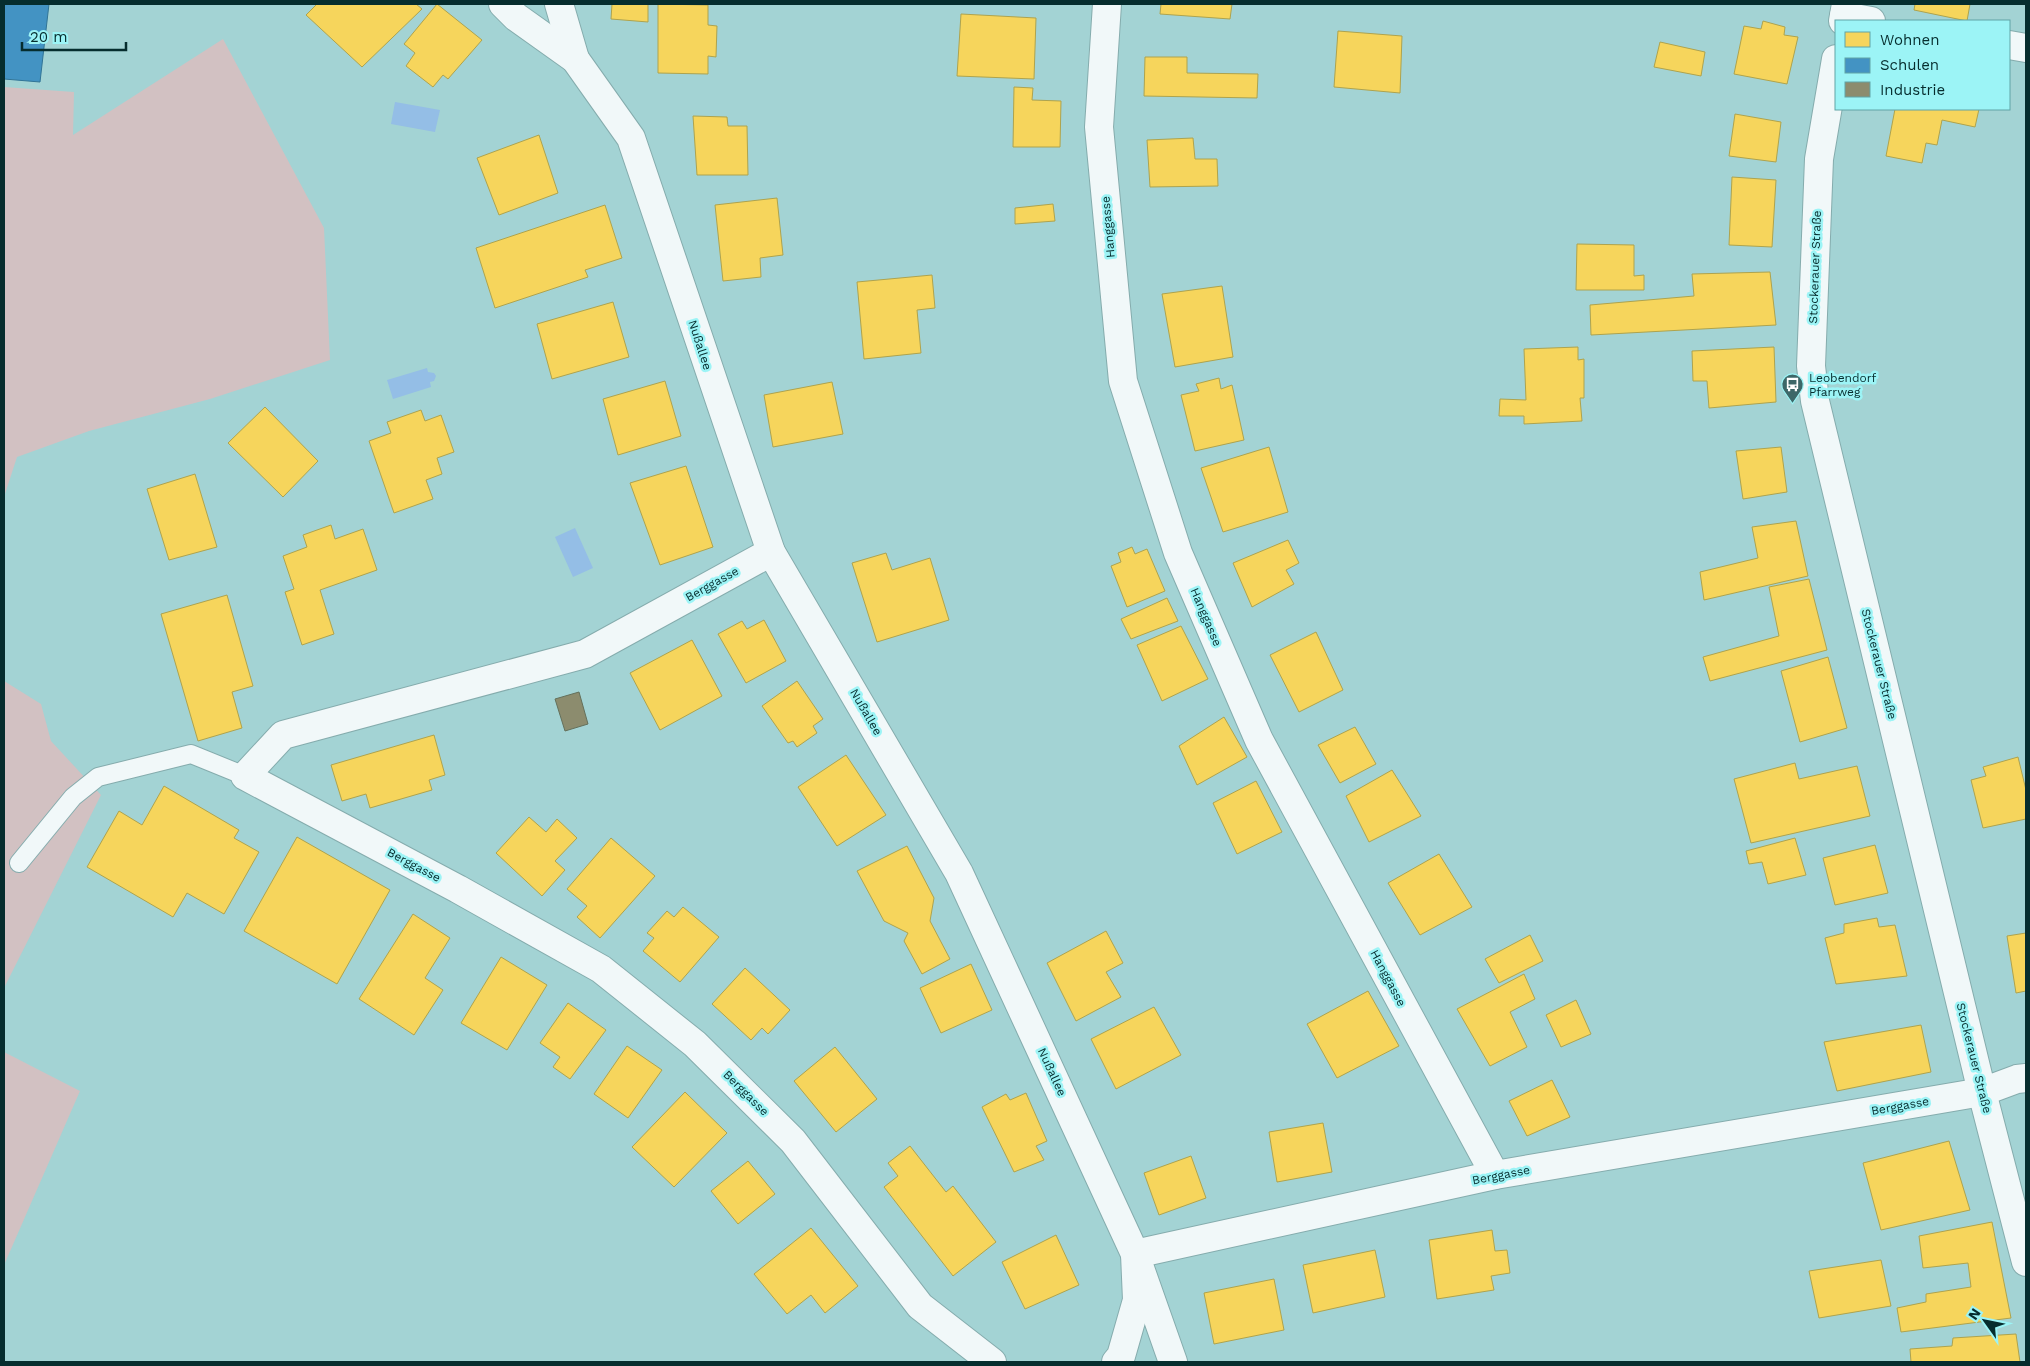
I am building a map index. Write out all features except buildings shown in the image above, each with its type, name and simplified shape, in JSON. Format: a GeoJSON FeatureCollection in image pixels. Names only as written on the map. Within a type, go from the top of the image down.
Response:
{"type":"FeatureCollection","features":[{"type":"Feature","properties":{"kind":"street","name":"Nußallee"},"geometry":{"type":"LineString","coordinates":[[503,4],[516,17],[575,59]]}},
{"type":"Feature","properties":{"kind":"street","name":"Nußallee"},"geometry":{"type":"LineString","coordinates":[[559,4],[575,59],[631,138],[771,552],[959,873],[1135,1254],[1173,1362]]}},
{"type":"Feature","properties":{"kind":"street","name":"Hanggasse"},"geometry":{"type":"LineString","coordinates":[[1107,4],[1099,126],[1123,381],[1178,553],[1260,740],[1495,1175]]}},
{"type":"Feature","properties":{"kind":"street"},"geometry":{"type":"LineString","coordinates":[[1844,14],[1867,20]]}},
{"type":"Feature","properties":{"kind":"street"},"geometry":{"type":"LineString","coordinates":[[2010,45],[2026,48]]}},
{"type":"Feature","properties":{"kind":"street","name":"Stockerauer Straße"},"geometry":{"type":"LineString","coordinates":[[1835,65],[1819,159],[1811,366],[1815,400],[1982,1092],[2026,1262]]}},
{"type":"Feature","properties":{"kind":"street","name":"Berggasse"},"geometry":{"type":"LineString","coordinates":[[771,552],[585,654],[283,735],[245,776],[458,888],[608,974],[695,1044],[793,1140],[920,1306],[992,1362]]}},
{"type":"Feature","properties":{"kind":"street","name":"Berggasse"},"geometry":{"type":"LineString","coordinates":[[1135,1254],[1495,1175],[1982,1092],[2017,1079],[2026,1078]]}},
{"type":"Feature","properties":{"kind":"street"},"geometry":{"type":"LineString","coordinates":[[1116,1362],[1121,1356],[1137,1300],[1135,1254]]}},
{"type":"Feature","properties":{"kind":"lane"},"geometry":{"type":"LineString","coordinates":[[19,863],[73,797],[98,777],[191,754],[245,776]]}},
{"type":"Feature","properties":{"kind":"shaded area"},"geometry":{"type":"Polygon","coordinates":[[[223,39],[324,228],[330,360],[210,399],[89,431],[17,457],[4,497],[4,87],[74,92],[73,135],[223,39]]]}},
{"type":"Feature","properties":{"kind":"shaded area"},"geometry":{"type":"Polygon","coordinates":[[[4,681],[41,704],[51,741],[101,795],[4,988],[4,681]]]}},
{"type":"Feature","properties":{"kind":"shaded area"},"geometry":{"type":"Polygon","coordinates":[[[4,1052],[80,1091],[4,1265],[4,1052]]]}},
{"type":"Feature","properties":{"kind":"water"},"geometry":{"type":"Polygon","coordinates":[[[395,102],[440,110],[435,132],[391,124],[395,102]]]}},
{"type":"Feature","properties":{"kind":"water"},"geometry":{"type":"Polygon","coordinates":[[[427,368],[428,372],[434,373],[436,376],[434,381],[430,382],[431,387],[393,399],[387,380],[427,368]]]}},
{"type":"Feature","properties":{"kind":"water"},"geometry":{"type":"Polygon","coordinates":[[[575,528],[593,568],[573,577],[555,537],[575,528]]]}},
{"type":"Feature","properties":{"kind":"place","name":"Leobendorf Pfarrweg"},"geometry":{"type":"Point","coordinates":[1793,404]}}]}
